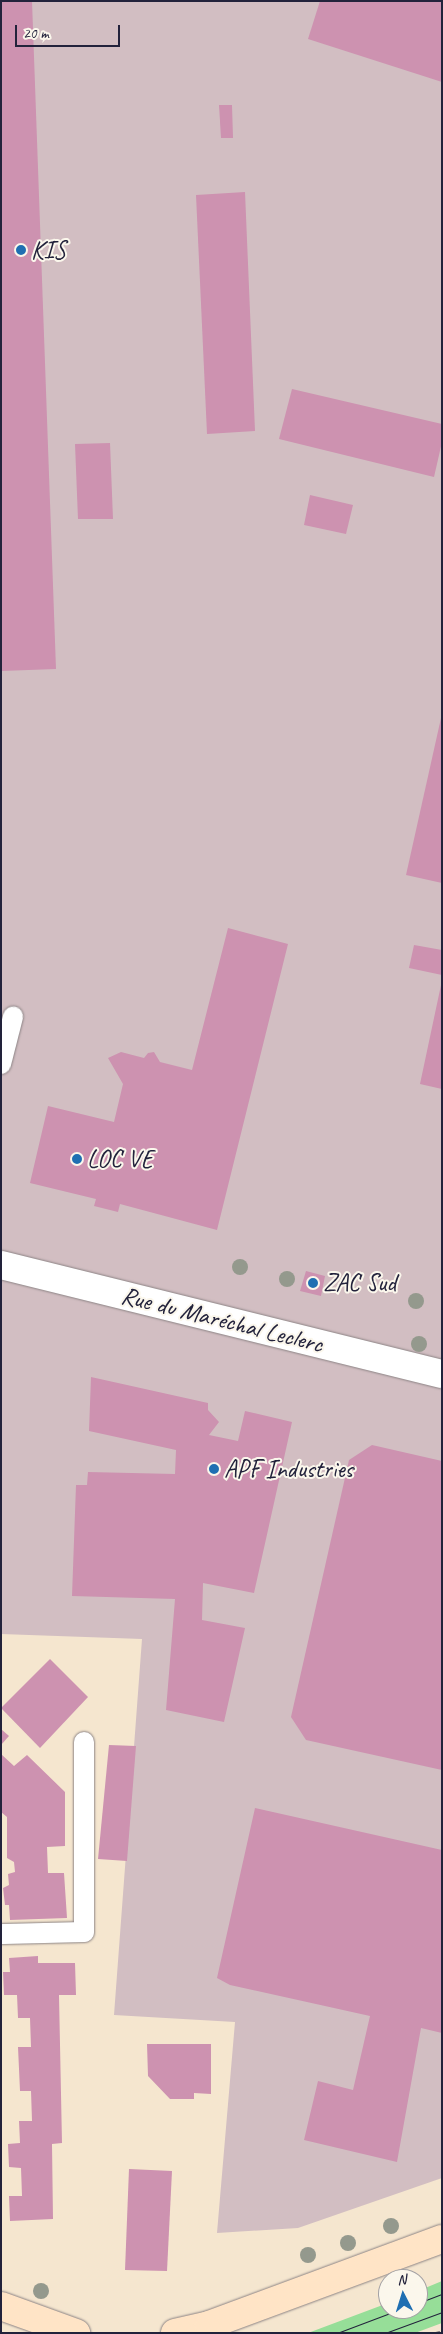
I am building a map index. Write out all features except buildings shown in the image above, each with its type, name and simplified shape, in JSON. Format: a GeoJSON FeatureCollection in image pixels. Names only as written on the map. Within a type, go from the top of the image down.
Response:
{"type":"FeatureCollection","features":[{"type":"Feature","properties":{"kind":"main road"},"geometry":{"type":"LineString","coordinates":[[175,2333],[209,2325],[442,2240]]}},
{"type":"Feature","properties":{"kind":"main road"},"geometry":{"type":"LineString","coordinates":[[1,2306],[60,2331]]}},
{"type":"Feature","properties":{"kind":"street","name":"Rue du Maréchal Leclerc"},"geometry":{"type":"LineString","coordinates":[[1,1265],[442,1374]]}},
{"type":"Feature","properties":{"kind":"lane"},"geometry":{"type":"LineString","coordinates":[[1,1064],[13,1017]]}},
{"type":"Feature","properties":{"kind":"lane"},"geometry":{"type":"LineString","coordinates":[[1,1934],[84,1932],[84,1742]]}},
{"type":"Feature","properties":{"kind":"path"},"geometry":{"type":"LineString","coordinates":[[436,2333],[442,2331]]}},
{"type":"Feature","properties":{"kind":"shaded area"},"geometry":{"type":"Polygon","coordinates":[[[1,1],[442,1],[442,2178],[298,2228],[217,2233],[235,2022],[114,2015],[142,1639],[1,1634],[1,1]]]}},
{"type":"Feature","properties":{"kind":"green space"},"geometry":{"type":"Polygon","coordinates":[[[442,2281],[442,2323],[415,2333],[308,2333],[378,2307],[378,2319],[428,2319],[428,2287],[442,2281]]]}},
{"type":"Feature","properties":{"kind":"tram line"},"geometry":{"type":"LineString","coordinates":[[428,2299],[442,2294]]}},
{"type":"Feature","properties":{"kind":"tram line"},"geometry":{"type":"LineString","coordinates":[[385,2333],[442,2312]]}},
{"type":"Feature","properties":{"kind":"tram line"},"geometry":{"type":"LineString","coordinates":[[337,2333],[378,2318]]}},
{"type":"Feature","properties":{"kind":"place","name":"KIS"},"geometry":{"type":"Point","coordinates":[21,250]}},
{"type":"Feature","properties":{"kind":"place","name":"LOC VE"},"geometry":{"type":"Point","coordinates":[77,1159]}},
{"type":"Feature","properties":{"kind":"place","name":"ZAC Sud"},"geometry":{"type":"Point","coordinates":[313,1283]}},
{"type":"Feature","properties":{"kind":"place","name":"APF Industries"},"geometry":{"type":"Point","coordinates":[214,1469]}}]}
